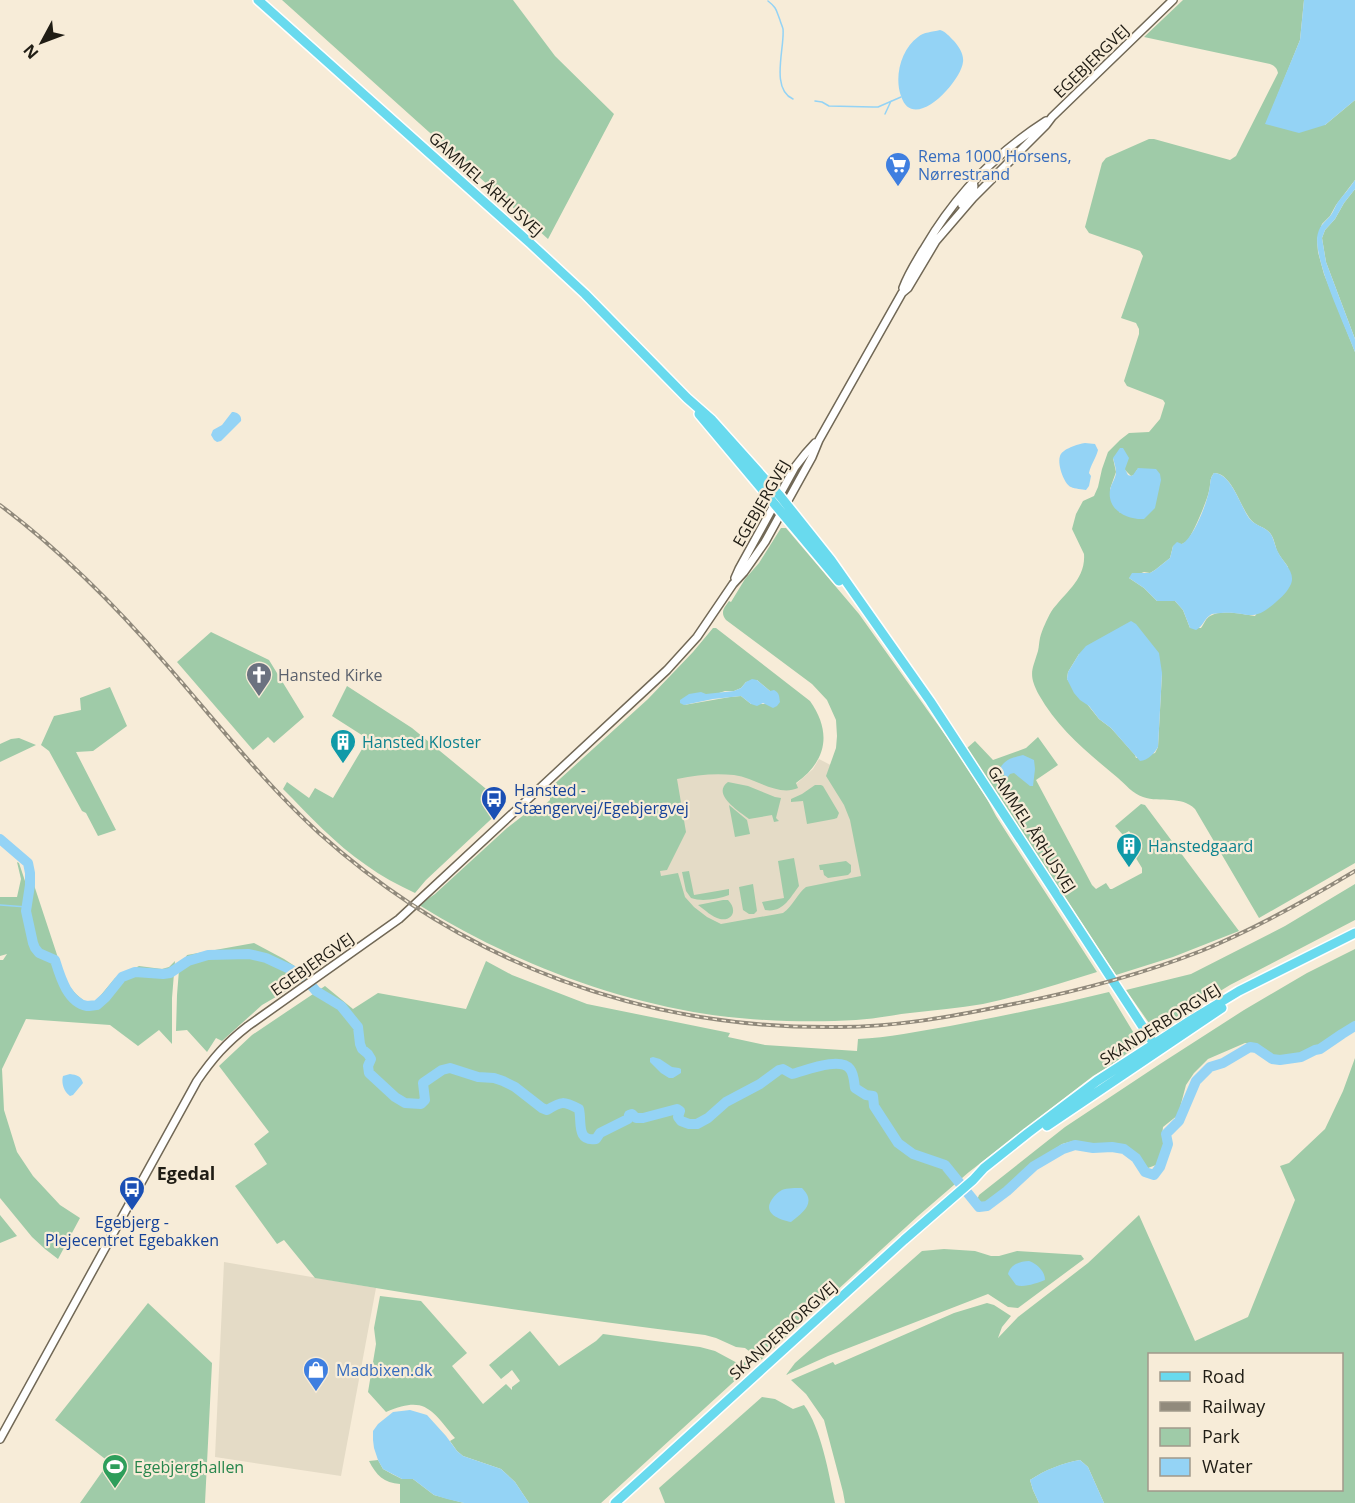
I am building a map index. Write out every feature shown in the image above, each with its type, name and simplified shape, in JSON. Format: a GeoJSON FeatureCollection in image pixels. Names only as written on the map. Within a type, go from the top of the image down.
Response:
{"type":"FeatureCollection","features":[{"type":"Feature","properties":{"kind":"main road","name":"GAMMEL ÅRHUSVEJ"},"geometry":{"type":"LineString","coordinates":[[258,0],[538,250],[712,420],[784,509],[831,560],[930,701],[1156,1047]]}},
{"type":"Feature","properties":{"kind":"main road","name":"SKANDERBORGVEJ"},"geometry":{"type":"LineString","coordinates":[[615,1503],[984,1168],[1056,1111],[1284,968],[1355,933]]}},
{"type":"Feature","properties":{"kind":"street","name":"EGEBJERGVEJ"},"geometry":{"type":"LineString","coordinates":[[902,293],[908,288],[936,241],[981,190],[1052,117],[1173,0]]}},
{"type":"Feature","properties":{"kind":"street","name":"EGEBJERGVEJ"},"geometry":{"type":"LineString","coordinates":[[0,1439],[197,1081],[212,1060],[228,1042],[248,1026],[399,919],[668,670],[697,637],[765,542],[819,440],[902,293],[928,240],[973,182],[1009,147],[1052,117]]}},
{"type":"Feature","properties":{"kind":"street"},"geometry":{"type":"LineString","coordinates":[[936,241],[974,190],[973,182]]}},
{"type":"Feature","properties":{"kind":"street","name":"EGEBJERGVEJ"},"geometry":{"type":"LineString","coordinates":[[733,584],[795,467],[819,440]]}},
{"type":"Feature","properties":{"kind":"shaded area"},"geometry":{"type":"Polygon","coordinates":[[[819,759],[844,772],[879,880],[786,920],[587,958],[679,764],[796,784],[813,769],[819,759]]]}},
{"type":"Feature","properties":{"kind":"shaded area"},"geometry":{"type":"Polygon","coordinates":[[[224,1262],[376,1288],[341,1476],[215,1457],[224,1262]]]}},
{"type":"Feature","properties":{"kind":"green space"},"geometry":{"type":"Polygon","coordinates":[[[282,0],[513,0],[555,56],[614,114],[548,239],[282,0]]]}},
{"type":"Feature","properties":{"kind":"green space"},"geometry":{"type":"Polygon","coordinates":[[[1183,0],[1304,0],[1300,40],[1266,124],[1325,125],[1355,100],[1355,180],[1322,224],[1317,239],[1324,274],[1355,352],[1355,863],[1259,918],[1195,809],[1184,802],[1139,796],[1064,730],[1039,695],[1032,677],[1046,621],[1082,571],[1084,554],[1072,529],[1076,514],[1083,501],[1094,496],[1108,452],[1129,433],[1149,432],[1160,419],[1165,403],[1163,400],[1127,386],[1124,381],[1139,329],[1136,323],[1121,318],[1143,256],[1140,251],[1089,233],[1085,227],[1102,163],[1106,158],[1149,139],[1230,160],[1236,156],[1278,73],[1276,67],[1270,64],[1144,37],[1183,0]],[[1113,458],[1116,472],[1110,489],[1120,513],[1138,468],[1131,476],[1113,458]],[[1214,473],[1203,509],[1187,541],[1173,546],[1170,558],[1155,570],[1129,578],[1157,601],[1175,601],[1183,610],[1190,628],[1201,628],[1214,614],[1232,613],[1255,616],[1288,567],[1277,551],[1271,535],[1251,520],[1231,484],[1220,474],[1214,473]],[[1079,654],[1068,672],[1067,679],[1099,719],[1111,728],[1136,758],[1155,753],[1158,747],[1162,673],[1079,654]]]}},
{"type":"Feature","properties":{"kind":"green space"},"geometry":{"type":"Polygon","coordinates":[[[1355,189],[1355,339],[1326,262],[1322,238],[1325,230],[1355,189]]]}},
{"type":"Feature","properties":{"kind":"green space"},"geometry":{"type":"Polygon","coordinates":[[[781,528],[786,528],[859,614],[953,746],[1097,972],[1011,997],[965,1007],[856,1020],[762,1020],[668,1007],[594,987],[557,974],[486,943],[419,905],[435,894],[507,828],[525,814],[532,816],[550,800],[550,788],[648,699],[713,628],[716,628],[810,701],[821,724],[823,745],[814,765],[796,783],[798,788],[790,790],[775,789],[734,775],[719,774],[677,779],[686,832],[667,870],[660,871],[661,876],[678,873],[685,897],[707,917],[721,924],[783,913],[806,887],[861,876],[850,820],[844,805],[826,776],[836,748],[837,736],[836,720],[827,700],[812,684],[726,620],[723,615],[723,610],[729,601],[731,602],[745,579],[759,563],[781,528]],[[757,680],[746,682],[734,691],[725,691],[684,705],[741,696],[751,704],[767,704],[770,691],[757,680]]]}},
{"type":"Feature","properties":{"kind":"green space"},"geometry":{"type":"Polygon","coordinates":[[[211,632],[269,660],[304,717],[274,743],[268,737],[253,750],[177,662],[211,632]]]}},
{"type":"Feature","properties":{"kind":"green space"},"geometry":{"type":"Polygon","coordinates":[[[347,686],[412,728],[502,802],[503,808],[415,893],[384,877],[355,857],[283,789],[287,782],[309,798],[315,788],[333,798],[368,739],[332,716],[347,686]]]}},
{"type":"Feature","properties":{"kind":"green space"},"geometry":{"type":"Polygon","coordinates":[[[110,687],[127,726],[93,751],[76,752],[116,830],[98,836],[49,751],[41,745],[54,716],[81,710],[80,698],[110,687]]]}},
{"type":"Feature","properties":{"kind":"green space"},"geometry":{"type":"Polygon","coordinates":[[[1038,737],[1058,765],[1036,780],[1096,889],[1106,883],[1112,889],[1142,873],[1142,868],[1134,855],[1139,846],[1129,831],[1123,835],[1115,826],[1141,804],[1145,805],[1239,931],[1173,957],[1116,975],[967,748],[975,741],[993,760],[1026,748],[1038,737]]]}},
{"type":"Feature","properties":{"kind":"green space"},"geometry":{"type":"Polygon","coordinates":[[[19,738],[36,745],[0,762],[0,744],[19,738]]]}},
{"type":"Feature","properties":{"kind":"green space"},"geometry":{"type":"Polygon","coordinates":[[[728,782],[748,786],[781,798],[776,818],[779,821],[774,822],[772,815],[749,819],[739,812],[728,802],[723,792],[728,782]]]}},
{"type":"Feature","properties":{"kind":"green space"},"geometry":{"type":"Polygon","coordinates":[[[815,785],[823,786],[839,813],[837,818],[807,824],[803,801],[791,802],[791,799],[815,785]]]}},
{"type":"Feature","properties":{"kind":"green space"},"geometry":{"type":"Polygon","coordinates":[[[729,805],[747,820],[750,834],[735,837],[729,805]]]}},
{"type":"Feature","properties":{"kind":"green space"},"geometry":{"type":"Polygon","coordinates":[[[794,858],[799,886],[781,907],[765,910],[762,902],[784,898],[778,861],[794,858]]]}},
{"type":"Feature","properties":{"kind":"green space"},"geometry":{"type":"Polygon","coordinates":[[[846,861],[851,865],[851,872],[848,875],[828,878],[824,875],[823,870],[820,870],[819,865],[846,861]]]}},
{"type":"Feature","properties":{"kind":"green space"},"geometry":{"type":"Polygon","coordinates":[[[17,862],[25,881],[33,880],[64,976],[69,986],[84,1001],[90,1003],[96,1001],[115,978],[139,966],[162,969],[169,967],[175,961],[172,1044],[159,1030],[138,1046],[110,1025],[26,1019],[2,1069],[4,1110],[17,1152],[33,1176],[60,1205],[80,1218],[58,1259],[32,1237],[0,1198],[0,960],[3,960],[7,954],[0,956],[0,897],[17,897],[21,879],[17,862]]]}},
{"type":"Feature","properties":{"kind":"green space"},"geometry":{"type":"Polygon","coordinates":[[[689,871],[694,895],[729,889],[729,895],[710,900],[691,898],[686,891],[682,872],[689,871]]]}},
{"type":"Feature","properties":{"kind":"green space"},"geometry":{"type":"Polygon","coordinates":[[[753,884],[757,911],[749,914],[743,910],[739,887],[753,884]]]}},
{"type":"Feature","properties":{"kind":"green space"},"geometry":{"type":"Polygon","coordinates":[[[1355,884],[1355,920],[1230,985],[1160,1028],[1154,1028],[1149,1023],[1126,990],[1191,974],[1285,926],[1355,884]]]}},
{"type":"Feature","properties":{"kind":"green space"},"geometry":{"type":"Polygon","coordinates":[[[728,900],[733,907],[733,914],[725,919],[714,917],[698,905],[728,900]]]}},
{"type":"Feature","properties":{"kind":"green space"},"geometry":{"type":"Polygon","coordinates":[[[254,943],[307,974],[288,990],[262,1005],[222,1041],[216,1038],[207,1052],[187,1030],[176,1031],[179,970],[187,955],[254,943]]]}},
{"type":"Feature","properties":{"kind":"green space"},"geometry":{"type":"Polygon","coordinates":[[[1355,949],[1355,1021],[1325,1042],[1300,1055],[1285,1057],[1271,1055],[1255,1044],[1245,1043],[1208,1059],[1186,1085],[1178,1115],[1163,1127],[1162,1136],[1166,1147],[1156,1165],[1148,1168],[1131,1151],[1118,1144],[1095,1145],[1073,1141],[1062,1144],[1017,1176],[991,1201],[982,1204],[977,1200],[979,1195],[1065,1127],[1244,1010],[1307,973],[1355,949]]]}},
{"type":"Feature","properties":{"kind":"green space"},"geometry":{"type":"Polygon","coordinates":[[[486,961],[512,975],[587,1004],[730,1033],[728,1037],[765,1045],[857,1051],[858,1039],[950,1026],[1109,992],[1138,1040],[1136,1046],[1116,1062],[1093,1076],[969,1172],[761,1360],[745,1348],[736,1347],[705,1335],[510,1309],[315,1278],[284,1240],[277,1244],[235,1186],[267,1164],[254,1144],[269,1132],[219,1066],[252,1035],[325,986],[353,1009],[378,993],[466,1009],[486,961]]]}},
{"type":"Feature","properties":{"kind":"green space"},"geometry":{"type":"Polygon","coordinates":[[[1355,1058],[1355,1503],[1104,1503],[1088,1467],[1080,1460],[1054,1467],[1030,1480],[1039,1503],[845,1503],[824,1420],[806,1394],[791,1380],[833,1362],[835,1365],[954,1313],[987,1303],[1011,1316],[1002,1327],[998,1338],[1018,1317],[1088,1263],[1139,1215],[1195,1341],[1248,1317],[1295,1200],[1280,1166],[1289,1163],[1325,1129],[1355,1058]]]}},
{"type":"Feature","properties":{"kind":"green space"},"geometry":{"type":"Polygon","coordinates":[[[0,1215],[17,1236],[0,1243],[0,1215]]]}},
{"type":"Feature","properties":{"kind":"green space"},"geometry":{"type":"Polygon","coordinates":[[[944,1249],[975,1251],[991,1256],[1017,1251],[1081,1255],[1084,1259],[1018,1308],[1008,1307],[988,1294],[828,1356],[786,1375],[795,1363],[922,1251],[944,1249]]]}},
{"type":"Feature","properties":{"kind":"green space"},"geometry":{"type":"Polygon","coordinates":[[[380,1296],[421,1301],[467,1353],[452,1366],[483,1404],[506,1384],[512,1390],[512,1387],[520,1381],[512,1370],[501,1379],[489,1365],[530,1331],[559,1366],[603,1334],[700,1347],[715,1351],[741,1365],[746,1361],[752,1365],[601,1503],[529,1503],[515,1482],[501,1469],[463,1456],[457,1451],[450,1441],[455,1438],[440,1419],[426,1408],[410,1405],[386,1412],[368,1392],[376,1344],[374,1328],[380,1296]]]}},
{"type":"Feature","properties":{"kind":"green space"},"geometry":{"type":"Polygon","coordinates":[[[148,1303],[212,1363],[205,1503],[80,1503],[109,1462],[55,1420],[148,1303]]]}},
{"type":"Feature","properties":{"kind":"green space"},"geometry":{"type":"Polygon","coordinates":[[[762,1397],[775,1399],[793,1409],[804,1405],[820,1438],[835,1503],[665,1503],[659,1488],[762,1397]]]}},
{"type":"Feature","properties":{"kind":"green space"},"geometry":{"type":"Polygon","coordinates":[[[378,1460],[383,1469],[402,1479],[413,1479],[434,1495],[464,1503],[400,1503],[400,1484],[389,1482],[381,1477],[369,1461],[378,1460]]]}},
{"type":"Feature","properties":{"kind":"water"},"geometry":{"type":"Polygon","coordinates":[[[1304,0],[1355,0],[1355,100],[1325,125],[1299,133],[1265,124],[1300,40],[1304,0]]]}},
{"type":"Feature","properties":{"kind":"water"},"geometry":{"type":"Polygon","coordinates":[[[940,30],[958,46],[963,62],[960,71],[946,92],[936,101],[915,110],[907,106],[901,96],[898,80],[900,64],[912,42],[925,33],[940,30]]]}},
{"type":"Feature","properties":{"kind":"water"},"geometry":{"type":"Polygon","coordinates":[[[1355,180],[1355,189],[1325,230],[1322,238],[1326,262],[1355,339],[1355,352],[1324,274],[1317,243],[1320,228],[1355,180]]]}},
{"type":"Feature","properties":{"kind":"water"},"geometry":{"type":"Polygon","coordinates":[[[232,412],[239,414],[241,421],[221,441],[217,442],[211,435],[213,430],[222,425],[232,412]]]}},
{"type":"Feature","properties":{"kind":"water"},"geometry":{"type":"Polygon","coordinates":[[[1085,443],[1095,444],[1098,450],[1089,473],[1091,476],[1086,490],[1068,485],[1059,464],[1061,453],[1085,443]]]}},
{"type":"Feature","properties":{"kind":"water"},"geometry":{"type":"Polygon","coordinates":[[[1120,448],[1123,448],[1129,458],[1125,469],[1128,475],[1133,475],[1138,468],[1156,469],[1160,474],[1161,480],[1155,508],[1144,519],[1125,516],[1112,503],[1110,490],[1116,472],[1113,458],[1120,448]]]}},
{"type":"Feature","properties":{"kind":"water"},"geometry":{"type":"Polygon","coordinates":[[[1214,473],[1220,474],[1230,484],[1251,520],[1270,533],[1292,575],[1292,580],[1283,596],[1261,613],[1255,615],[1212,614],[1196,630],[1190,628],[1183,610],[1175,601],[1157,601],[1129,578],[1132,573],[1150,573],[1155,570],[1170,558],[1173,546],[1177,542],[1182,544],[1191,535],[1202,512],[1214,473]]]}},
{"type":"Feature","properties":{"kind":"water"},"geometry":{"type":"Polygon","coordinates":[[[1131,621],[1159,653],[1162,673],[1158,747],[1150,756],[1140,761],[1111,728],[1080,700],[1067,679],[1068,672],[1086,646],[1131,621]]]}},
{"type":"Feature","properties":{"kind":"water"},"geometry":{"type":"Polygon","coordinates":[[[752,679],[757,680],[770,691],[777,692],[780,702],[777,706],[773,708],[763,703],[757,706],[741,696],[684,705],[680,703],[680,700],[689,694],[734,691],[752,679]]]}},
{"type":"Feature","properties":{"kind":"water"},"geometry":{"type":"Polygon","coordinates":[[[1023,755],[1034,760],[1033,786],[1014,773],[1007,778],[999,770],[1004,763],[1023,755]]]}},
{"type":"Feature","properties":{"kind":"water"},"geometry":{"type":"Polygon","coordinates":[[[653,1057],[681,1069],[681,1073],[669,1078],[650,1062],[650,1058],[653,1057]]]}},
{"type":"Feature","properties":{"kind":"water"},"geometry":{"type":"Polygon","coordinates":[[[70,1074],[78,1076],[83,1083],[70,1096],[62,1082],[63,1076],[70,1074]]]}},
{"type":"Feature","properties":{"kind":"water"},"geometry":{"type":"Polygon","coordinates":[[[802,1188],[808,1198],[807,1207],[791,1222],[771,1213],[769,1206],[779,1192],[802,1188]]]}},
{"type":"Feature","properties":{"kind":"water"},"geometry":{"type":"Polygon","coordinates":[[[1029,1261],[1040,1268],[1045,1280],[1027,1286],[1016,1285],[1008,1274],[1009,1271],[1016,1264],[1029,1261]]]}},
{"type":"Feature","properties":{"kind":"water"},"geometry":{"type":"Polygon","coordinates":[[[410,1410],[427,1415],[463,1456],[501,1469],[515,1482],[529,1503],[464,1503],[434,1495],[413,1479],[402,1479],[383,1469],[374,1448],[373,1431],[393,1412],[410,1410]]]}},
{"type":"Feature","properties":{"kind":"water"},"geometry":{"type":"Polygon","coordinates":[[[1080,1460],[1088,1467],[1104,1503],[1039,1503],[1030,1480],[1054,1467],[1080,1460]]]}},
{"type":"Feature","properties":{"kind":"waterway"},"geometry":{"type":"LineString","coordinates":[[768,1],[776,9],[783,28],[780,77],[786,94],[793,99]]}},
{"type":"Feature","properties":{"kind":"waterway"},"geometry":{"type":"LineString","coordinates":[[815,101],[829,106],[878,107],[901,97]]}},
{"type":"Feature","properties":{"kind":"waterway"},"geometry":{"type":"LineString","coordinates":[[885,114],[891,101]]}},
{"type":"Feature","properties":{"kind":"waterway"},"geometry":{"type":"LineString","coordinates":[[0,839],[28,863],[30,885],[26,911],[35,948],[39,953],[55,960],[65,988],[80,1004],[97,1005],[122,977],[135,972],[170,973],[188,961],[208,955],[249,954],[266,958],[296,972],[306,979],[316,991],[341,1006],[358,1027],[362,1049],[371,1059],[368,1066],[369,1073],[405,1103],[421,1104],[425,1100],[423,1083],[442,1070],[450,1068],[478,1077],[503,1081],[547,1110],[563,1103],[579,1109],[581,1130],[585,1137],[590,1139],[596,1139],[600,1133],[628,1119],[632,1114],[636,1118],[643,1118],[677,1109],[680,1111],[678,1117],[681,1121],[697,1124],[708,1118],[726,1102],[760,1084],[779,1070],[783,1069],[792,1074],[831,1064],[845,1065],[852,1073],[855,1088],[866,1095],[873,1096],[874,1106],[898,1143],[913,1154],[945,1165],[979,1207],[987,1206],[1034,1166],[1063,1149],[1075,1145],[1124,1149],[1136,1158],[1145,1172],[1154,1175],[1160,1167],[1168,1144],[1166,1134],[1179,1121],[1196,1081],[1210,1067],[1223,1063],[1250,1047],[1256,1048],[1272,1059],[1301,1057],[1320,1049],[1355,1026]]}},
{"type":"Feature","properties":{"kind":"waterway"},"geometry":{"type":"LineString","coordinates":[[0,905],[27,907]]}},
{"type":"Feature","properties":{"kind":"railway"},"geometry":{"type":"LineString","coordinates":[[0,505],[66,560],[107,600],[146,641],[278,793],[319,833],[375,879],[434,919],[496,952],[560,980],[627,1001],[696,1016],[767,1025],[860,1027],[922,1021],[962,1014],[1079,989],[1177,960],[1260,924],[1355,871]]}},
{"type":"Feature","properties":{"kind":"place","name":"Rema 1000 Horsens, Nørrestrand"},"geometry":{"type":"Point","coordinates":[898,188]}},
{"type":"Feature","properties":{"kind":"place","name":"Hansted Kirke"},"geometry":{"type":"Point","coordinates":[259,698]}},
{"type":"Feature","properties":{"kind":"place","name":"Hansted Kloster"},"geometry":{"type":"Point","coordinates":[343,765]}},
{"type":"Feature","properties":{"kind":"place","name":"Hansted - Stængervej/Egebjergvej"},"geometry":{"type":"Point","coordinates":[494,822]}},
{"type":"Feature","properties":{"kind":"place","name":"Hanstedgaard"},"geometry":{"type":"Point","coordinates":[1129,869]}},
{"type":"Feature","properties":{"kind":"place","name":"Egebjerg - Plejecentret Egebakken"},"geometry":{"type":"Point","coordinates":[132,1212]}},
{"type":"Feature","properties":{"kind":"place","name":"Madbixen.dk"},"geometry":{"type":"Point","coordinates":[316,1393]}},
{"type":"Feature","properties":{"kind":"place","name":"Egebjerghallen"},"geometry":{"type":"Point","coordinates":[115,1490]}},
{"type":"Feature","properties":{"kind":"district","name":"Egedal"},"geometry":{"type":"Point","coordinates":[186,1173]}}]}
